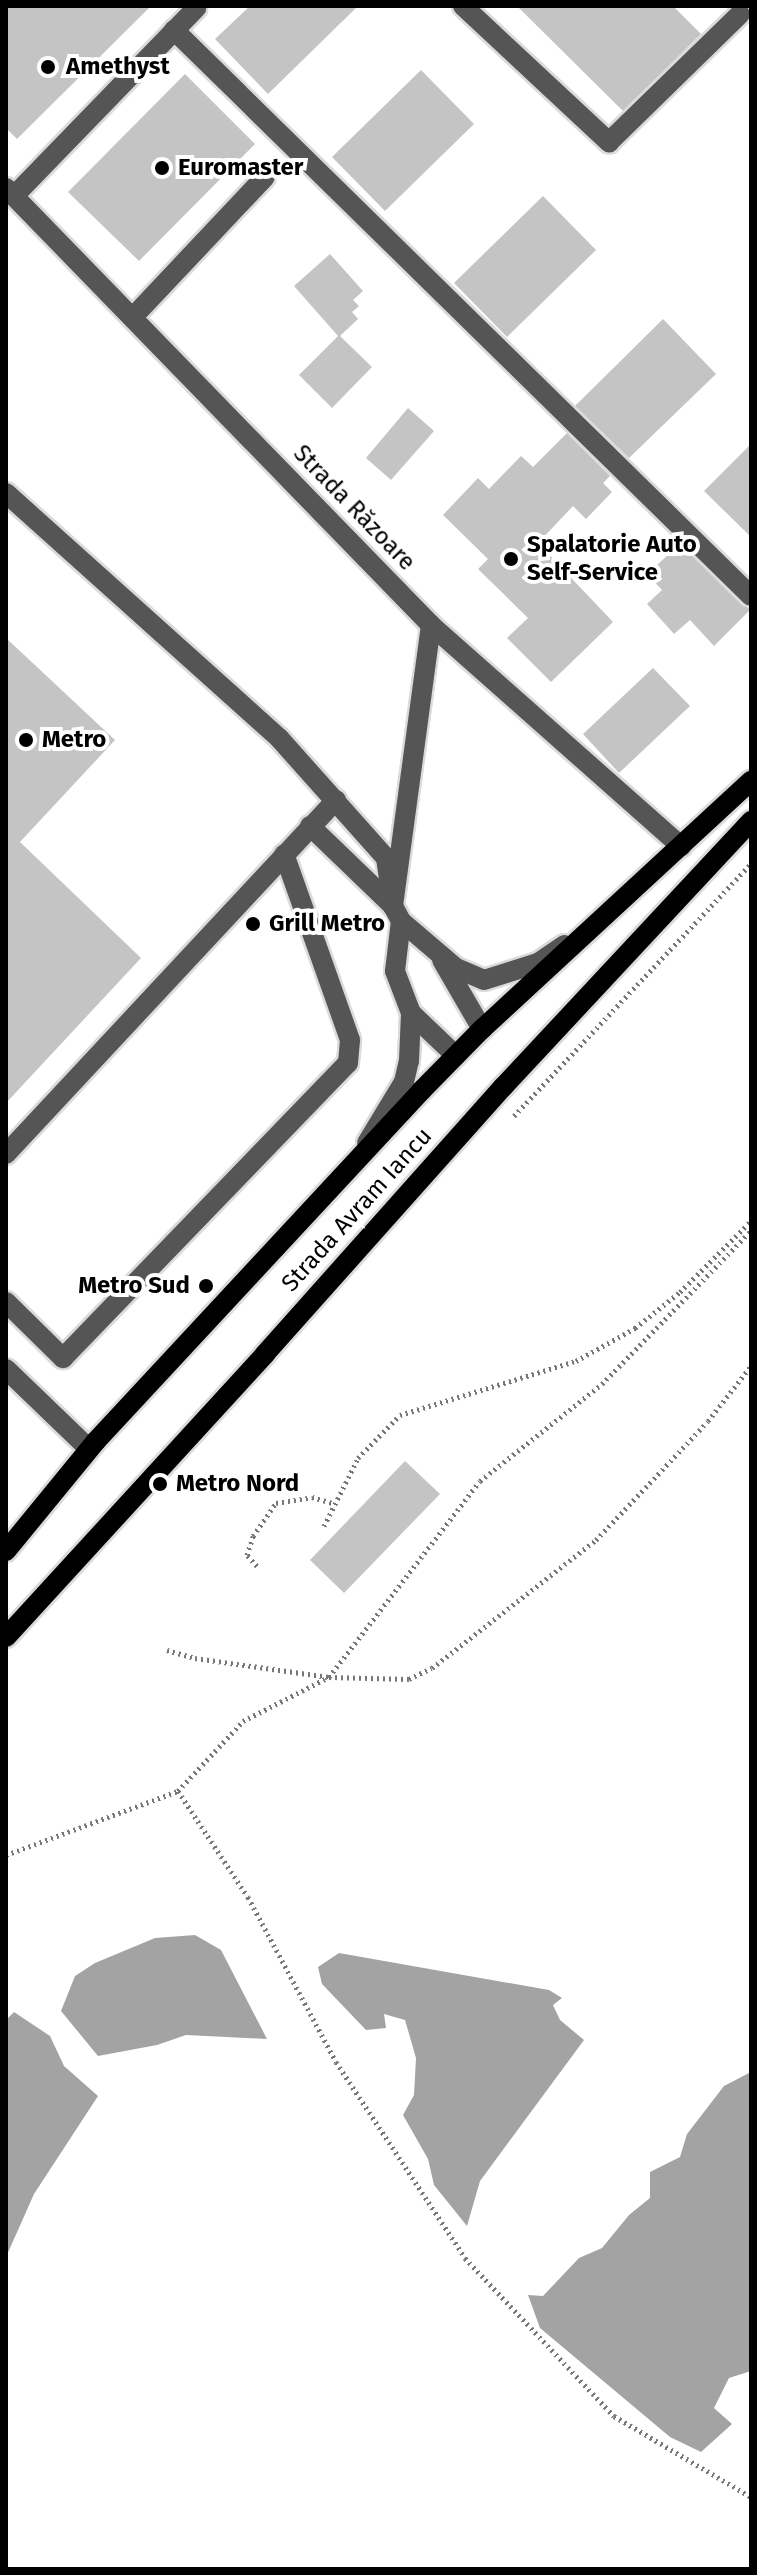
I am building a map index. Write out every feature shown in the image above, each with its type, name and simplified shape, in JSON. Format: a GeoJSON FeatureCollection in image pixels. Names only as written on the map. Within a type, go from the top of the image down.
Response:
{"type":"FeatureCollection","features":[{"type":"Feature","properties":{"kind":"main road","name":"Strada Avram Iancu"},"geometry":{"type":"LineString","coordinates":[[6,1551],[89,1449],[482,1029],[751,781]]}},
{"type":"Feature","properties":{"kind":"main road","name":"Strada Avram Iancu"},"geometry":{"type":"LineString","coordinates":[[6,1637],[265,1354],[503,1087],[751,821]]}},
{"type":"Feature","properties":{"kind":"street"},"geometry":{"type":"LineString","coordinates":[[463,6],[609,142],[741,15]]}},
{"type":"Feature","properties":{"kind":"street"},"geometry":{"type":"LineString","coordinates":[[10,192],[196,8]]}},
{"type":"Feature","properties":{"kind":"street"},"geometry":{"type":"LineString","coordinates":[[174,30],[751,596]]}},
{"type":"Feature","properties":{"kind":"street"},"geometry":{"type":"LineString","coordinates":[[133,317],[265,177]]}},
{"type":"Feature","properties":{"kind":"street","name":"Strada Răzoare"},"geometry":{"type":"LineString","coordinates":[[10,192],[431,625],[681,846]]}},
{"type":"Feature","properties":{"kind":"street"},"geometry":{"type":"LineString","coordinates":[[6,493],[279,738],[386,858],[397,914]]}},
{"type":"Feature","properties":{"kind":"street"},"geometry":{"type":"LineString","coordinates":[[431,625],[397,914],[395,971],[411,1013],[456,1056]]}},
{"type":"Feature","properties":{"kind":"street"},"geometry":{"type":"LineString","coordinates":[[6,1154],[336,800]]}},
{"type":"Feature","properties":{"kind":"street"},"geometry":{"type":"LineString","coordinates":[[310,826],[397,914],[456,968],[484,980],[538,963],[595,926]]}},
{"type":"Feature","properties":{"kind":"street"},"geometry":{"type":"LineString","coordinates":[[6,1302],[63,1358],[348,1063],[350,1040],[284,854]]}},
{"type":"Feature","properties":{"kind":"street"},"geometry":{"type":"LineString","coordinates":[[435,948],[482,1029]]}},
{"type":"Feature","properties":{"kind":"street"},"geometry":{"type":"LineString","coordinates":[[359,1158],[404,1082],[411,1013]]}},
{"type":"Feature","properties":{"kind":"street"},"geometry":{"type":"LineString","coordinates":[[6,1369],[89,1449]]}},
{"type":"Feature","properties":{"kind":"path"},"geometry":{"type":"LineString","coordinates":[[324,1526],[358,1458],[400,1415],[576,1361],[635,1328],[680,1292],[751,1221]]}},
{"type":"Feature","properties":{"kind":"path"},"geometry":{"type":"LineString","coordinates":[[6,1855],[178,1791],[243,1721],[329,1677],[480,1481],[602,1384],[751,1231]]}},
{"type":"Feature","properties":{"kind":"path"},"geometry":{"type":"LineString","coordinates":[[167,1650],[195,1658],[329,1677],[409,1679],[432,1668],[596,1540],[708,1421],[751,1366]]}},
{"type":"Feature","properties":{"kind":"path"},"geometry":{"type":"LineString","coordinates":[[257,1566],[247,1555],[253,1536],[276,1503],[312,1497],[333,1503]]}},
{"type":"Feature","properties":{"kind":"path"},"geometry":{"type":"LineString","coordinates":[[178,1791],[248,1897],[336,2062],[465,2258],[614,2416],[751,2497]]}},
{"type":"Feature","properties":{"kind":"shaded area"},"geometry":{"type":"Polygon","coordinates":[[[195,1935],[221,1950],[267,2039],[186,2035],[157,2045],[98,2056],[61,2011],[75,1976],[95,1963],[155,1938],[195,1935]]]}},
{"type":"Feature","properties":{"kind":"shaded area"},"geometry":{"type":"Polygon","coordinates":[[[339,1953],[549,1990],[562,1998],[553,2005],[560,2020],[584,2040],[480,2181],[467,2226],[434,2185],[428,2159],[403,2115],[414,2095],[416,2058],[405,2020],[384,2014],[386,2028],[366,2030],[322,1984],[318,1967],[339,1953]]]}},
{"type":"Feature","properties":{"kind":"shaded area"},"geometry":{"type":"Polygon","coordinates":[[[14,2012],[50,2036],[64,2066],[98,2096],[34,2194],[6,2257],[6,2020],[14,2012]]]}},
{"type":"Feature","properties":{"kind":"shaded area"},"geometry":{"type":"Polygon","coordinates":[[[751,2072],[751,2371],[729,2378],[714,2408],[732,2424],[701,2452],[670,2437],[540,2328],[528,2295],[543,2296],[579,2258],[602,2248],[629,2215],[650,2198],[650,2172],[680,2157],[687,2134],[724,2086],[751,2072]]]}},
{"type":"Feature","properties":{"kind":"building","name":"Amethyst"},"geometry":{"type":"Polygon","coordinates":[[[6,6],[151,6],[17,139],[6,128],[6,6]]]}},
{"type":"Feature","properties":{"kind":"building"},"geometry":{"type":"Polygon","coordinates":[[[250,6],[358,6],[268,94],[215,39],[250,6]]]}},
{"type":"Feature","properties":{"kind":"building"},"geometry":{"type":"Polygon","coordinates":[[[517,6],[673,6],[701,34],[623,111],[517,6]]]}},
{"type":"Feature","properties":{"kind":"building"},"geometry":{"type":"Polygon","coordinates":[[[421,70],[474,124],[385,211],[332,157],[421,70]]]}},
{"type":"Feature","properties":{"kind":"building","name":"Euromaster"},"geometry":{"type":"Polygon","coordinates":[[[185,74],[255,144],[139,261],[68,192],[185,74]]]}},
{"type":"Feature","properties":{"kind":"building"},"geometry":{"type":"Polygon","coordinates":[[[543,196],[596,250],[507,337],[454,283],[543,196]]]}},
{"type":"Feature","properties":{"kind":"building"},"geometry":{"type":"Polygon","coordinates":[[[330,254],[363,291],[353,300],[359,306],[352,312],[358,319],[340,336],[372,367],[332,408],[299,375],[338,336],[294,286],[330,254]]]}},
{"type":"Feature","properties":{"kind":"building"},"geometry":{"type":"Polygon","coordinates":[[[663,319],[716,374],[629,458],[575,406],[663,319]]]}},
{"type":"Feature","properties":{"kind":"building"},"geometry":{"type":"Polygon","coordinates":[[[408,408],[434,431],[391,480],[366,458],[408,408]]]}},
{"type":"Feature","properties":{"kind":"building"},"geometry":{"type":"Polygon","coordinates":[[[567,433],[610,476],[603,483],[612,492],[586,519],[573,506],[538,543],[613,622],[551,682],[507,638],[528,618],[478,569],[488,559],[443,515],[478,478],[489,489],[521,456],[533,467],[567,433]]]}},
{"type":"Feature","properties":{"kind":"building"},"geometry":{"type":"Polygon","coordinates":[[[751,444],[751,537],[704,491],[751,444]]]}},
{"type":"Feature","properties":{"kind":"building"},"geometry":{"type":"Polygon","coordinates":[[[680,544],[742,605],[751,609],[714,646],[690,620],[674,634],[647,604],[662,590],[647,574],[680,544]]]}},
{"type":"Feature","properties":{"kind":"building"},"geometry":{"type":"Polygon","coordinates":[[[6,638],[115,740],[20,842],[141,958],[6,1103],[6,638]]]}},
{"type":"Feature","properties":{"kind":"building"},"geometry":{"type":"Polygon","coordinates":[[[653,668],[690,706],[619,773],[583,734],[653,668]]]}},
{"type":"Feature","properties":{"kind":"building"},"geometry":{"type":"Polygon","coordinates":[[[405,1461],[440,1494],[344,1593],[310,1560],[405,1461]]]}},
{"type":"Feature","properties":{"kind":"place","name":"Amethyst"},"geometry":{"type":"Point","coordinates":[48,67]}},
{"type":"Feature","properties":{"kind":"place","name":"Euromaster"},"geometry":{"type":"Point","coordinates":[162,168]}},
{"type":"Feature","properties":{"kind":"place","name":"Spalatorie Auto Self-Service"},"geometry":{"type":"Point","coordinates":[511,559]}},
{"type":"Feature","properties":{"kind":"place","name":"Metro"},"geometry":{"type":"Point","coordinates":[26,740]}},
{"type":"Feature","properties":{"kind":"place","name":"Grill Metro"},"geometry":{"type":"Point","coordinates":[253,924]}},
{"type":"Feature","properties":{"kind":"place","name":"Metro Sud"},"geometry":{"type":"Point","coordinates":[206,1286]}},
{"type":"Feature","properties":{"kind":"place","name":"Metro Nord"},"geometry":{"type":"Point","coordinates":[160,1484]}}]}
